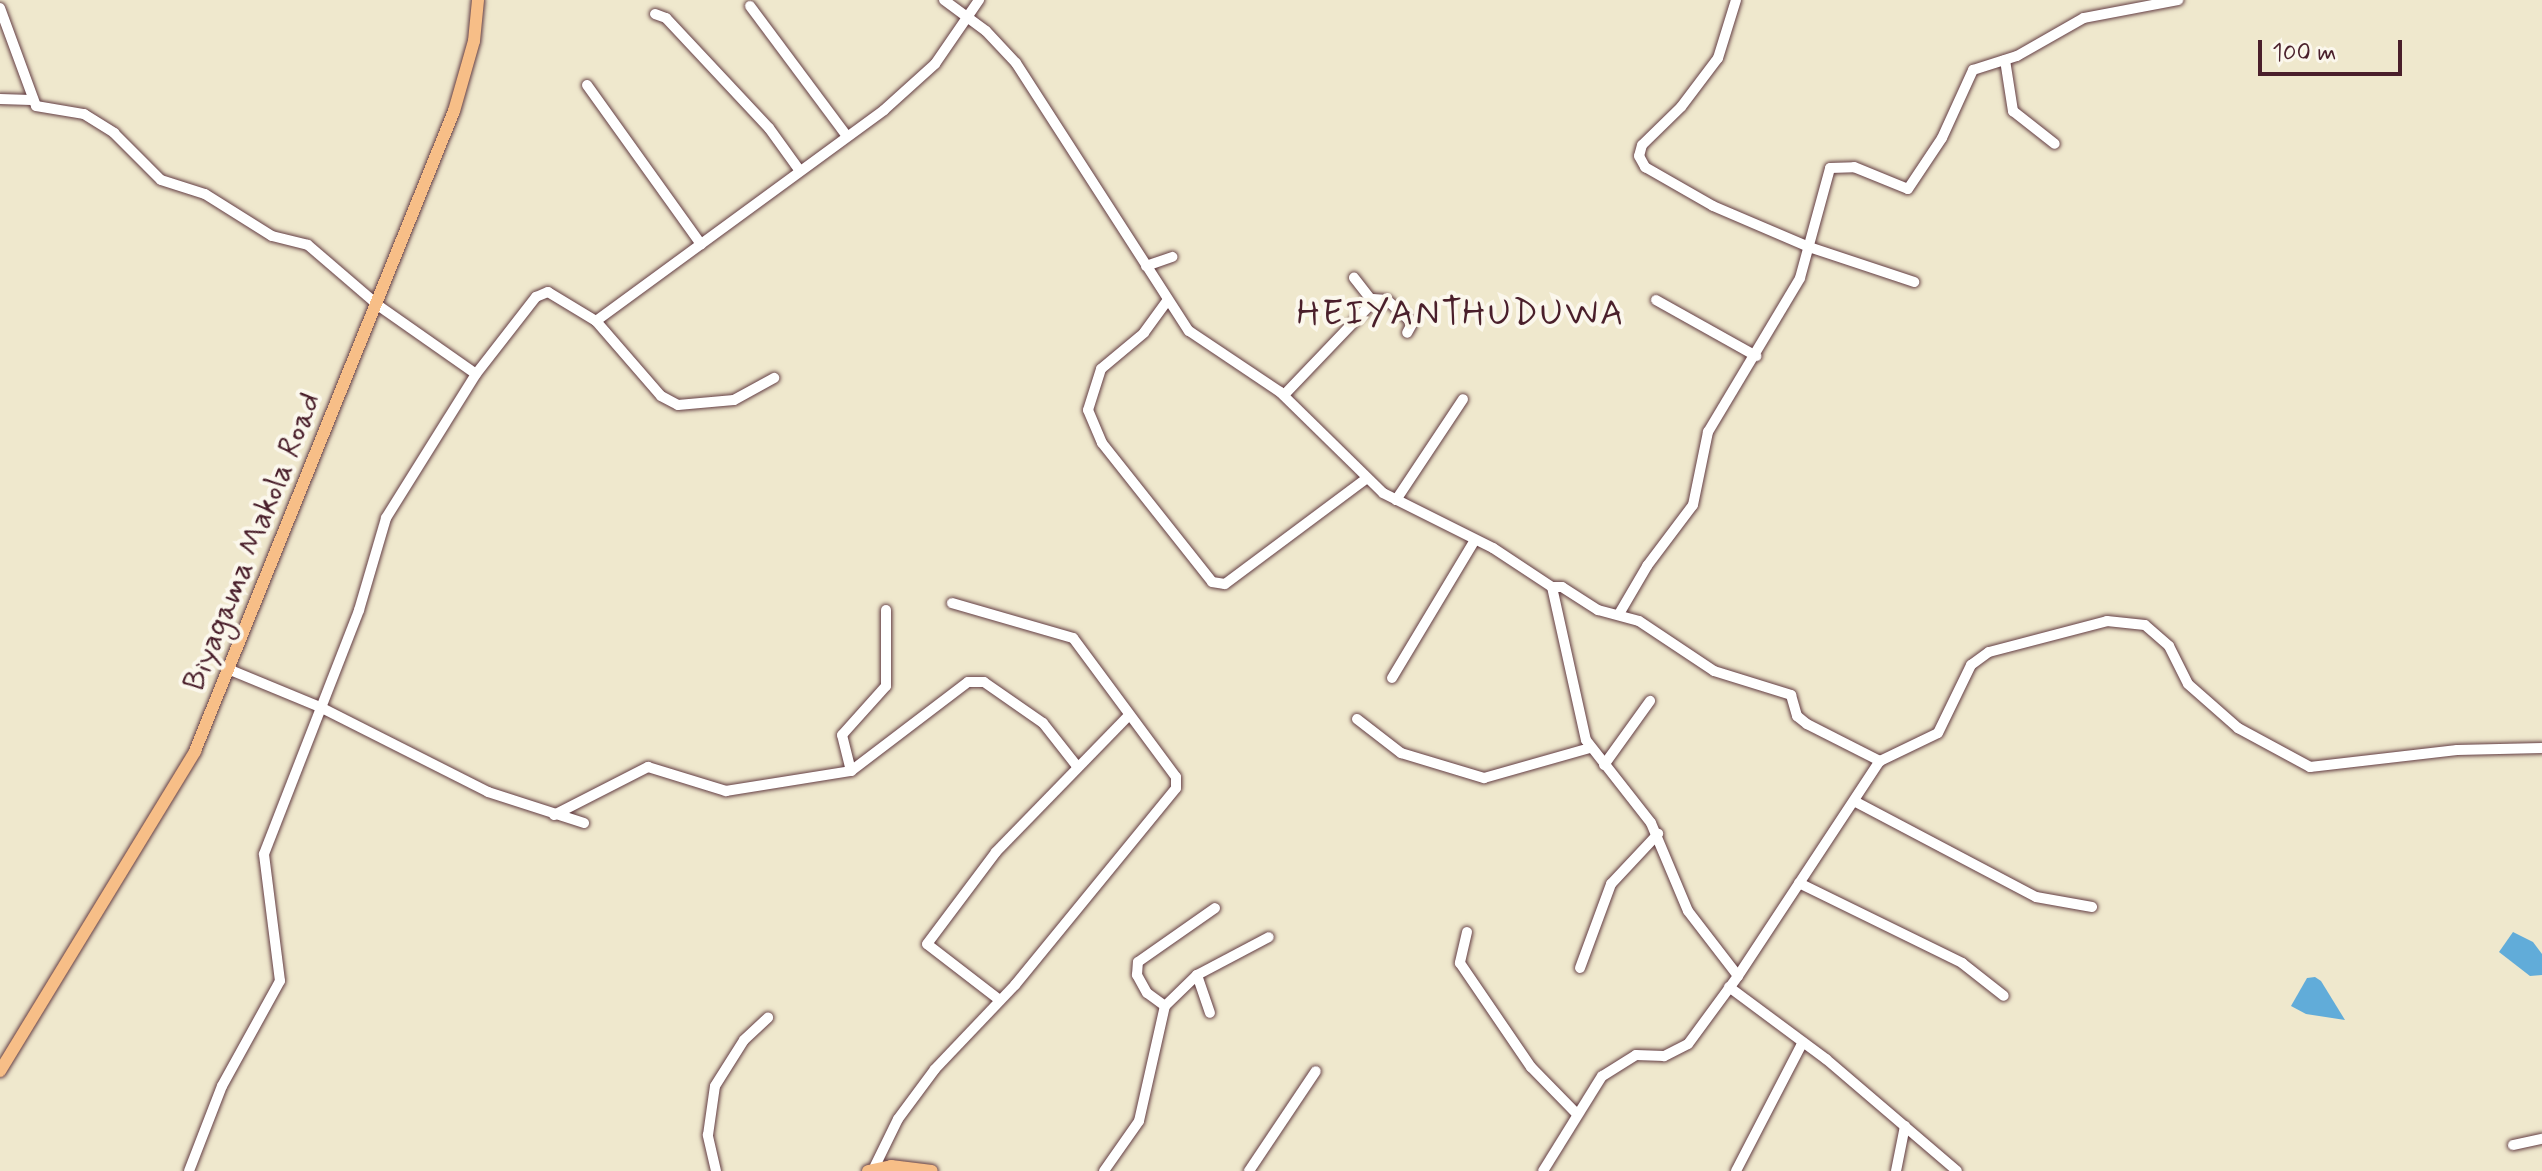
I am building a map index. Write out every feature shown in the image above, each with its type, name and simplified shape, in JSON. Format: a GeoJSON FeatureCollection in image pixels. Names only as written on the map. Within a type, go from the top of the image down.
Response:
{"type":"FeatureCollection","features":[{"type":"Feature","properties":{"kind":"main road","name":"Biyagama Makola Road"},"geometry":{"type":"LineString","coordinates":[[0,1071],[169,800],[228,669],[379,306],[454,111],[474,41],[478,0]]}},
{"type":"Feature","properties":{"kind":"main road"},"geometry":{"type":"LineString","coordinates":[[872,1169],[932,1171]]}},
{"type":"Feature","properties":{"kind":"street"},"geometry":{"type":"LineString","coordinates":[[944,0],[1016,63],[1167,301],[1202,343],[1284,395],[1366,479],[1396,500],[1475,540],[1552,587],[1562,587],[1598,610],[1619,614],[1676,642],[1714,671],[1791,695],[1797,716],[1807,724],[1880,761]]}},
{"type":"Feature","properties":{"kind":"street"},"geometry":{"type":"LineString","coordinates":[[596,321],[847,136],[935,64],[979,0]]}},
{"type":"Feature","properties":{"kind":"street"},"geometry":{"type":"LineString","coordinates":[[1736,0],[1718,58],[1681,107],[1648,135],[1639,156],[1655,176],[1809,247],[1914,282]]}},
{"type":"Feature","properties":{"kind":"street"},"geometry":{"type":"LineString","coordinates":[[1619,614],[1647,566],[1693,505],[1708,432],[1800,278],[1830,168],[1854,167],[1908,189],[1942,138],[1973,70],[2005,60],[2084,18],[2178,0]]}},
{"type":"Feature","properties":{"kind":"street"},"geometry":{"type":"LineString","coordinates":[[750,6],[847,136]]}},
{"type":"Feature","properties":{"kind":"street"},"geometry":{"type":"LineString","coordinates":[[0,8],[19,50],[31,100],[44,112],[84,114],[114,133],[161,180],[205,194],[272,236],[308,245],[379,306],[476,374]]}},
{"type":"Feature","properties":{"kind":"street"},"geometry":{"type":"LineString","coordinates":[[655,14],[671,23],[769,128],[800,171]]}},
{"type":"Feature","properties":{"kind":"street"},"geometry":{"type":"LineString","coordinates":[[2005,60],[2013,111],[2055,144]]}},
{"type":"Feature","properties":{"kind":"street"},"geometry":{"type":"LineString","coordinates":[[587,85],[701,244]]}},
{"type":"Feature","properties":{"kind":"street"},"geometry":{"type":"LineString","coordinates":[[0,99],[31,100]]}},
{"type":"Feature","properties":{"kind":"street"},"geometry":{"type":"LineString","coordinates":[[1146,266],[1172,257]]}},
{"type":"Feature","properties":{"kind":"street"},"geometry":{"type":"LineString","coordinates":[[1354,278],[1373,299],[1387,300],[1408,319],[1412,324],[1407,333]]}},
{"type":"Feature","properties":{"kind":"street"},"geometry":{"type":"LineString","coordinates":[[189,1171],[222,1086],[280,981],[264,854],[322,708],[386,518],[476,374],[543,292],[596,321],[661,396],[678,405],[734,400],[774,378]]}},
{"type":"Feature","properties":{"kind":"street"},"geometry":{"type":"LineString","coordinates":[[1284,395],[1353,328],[1373,299]]}},
{"type":"Feature","properties":{"kind":"street"},"geometry":{"type":"LineString","coordinates":[[1656,300],[1756,356]]}},
{"type":"Feature","properties":{"kind":"street"},"geometry":{"type":"LineString","coordinates":[[1167,301],[1144,333],[1101,369],[1088,410],[1102,443],[1212,582],[1225,584],[1366,479]]}},
{"type":"Feature","properties":{"kind":"street"},"geometry":{"type":"LineString","coordinates":[[1396,500],[1463,399]]}},
{"type":"Feature","properties":{"kind":"street"},"geometry":{"type":"LineString","coordinates":[[1392,678],[1475,540]]}},
{"type":"Feature","properties":{"kind":"street"},"geometry":{"type":"LineString","coordinates":[[1552,587],[1590,748],[1658,834],[1688,911],[1738,976]]}},
{"type":"Feature","properties":{"kind":"street"},"geometry":{"type":"LineString","coordinates":[[872,1169],[898,1119],[997,998],[1015,985],[1176,788],[1176,777],[1073,638],[952,603]]}},
{"type":"Feature","properties":{"kind":"street"},"geometry":{"type":"LineString","coordinates":[[851,771],[842,735],[886,686],[886,610]]}},
{"type":"Feature","properties":{"kind":"street"},"geometry":{"type":"LineString","coordinates":[[1543,1171],[1602,1076],[1625,1060],[1664,1056],[1688,1044],[1738,976],[1880,761],[1938,733],[1971,665],[1989,652],[2107,621],[2145,625],[2169,646],[2188,684],[2238,728],[2310,767],[2457,750],[2542,748]]}},
{"type":"Feature","properties":{"kind":"street"},"geometry":{"type":"LineString","coordinates":[[228,669],[322,708],[488,792],[584,823]]}},
{"type":"Feature","properties":{"kind":"street"},"geometry":{"type":"LineString","coordinates":[[554,815],[648,767],[726,791],[851,771],[892,745],[968,682],[984,682],[1031,713],[1076,765]]}},
{"type":"Feature","properties":{"kind":"street"},"geometry":{"type":"LineString","coordinates":[[1604,765],[1650,701]]}},
{"type":"Feature","properties":{"kind":"street"},"geometry":{"type":"LineString","coordinates":[[997,998],[927,944],[996,852],[1076,765],[1129,715]]}},
{"type":"Feature","properties":{"kind":"street"},"geometry":{"type":"LineString","coordinates":[[1357,719],[1401,753],[1484,778],[1590,748]]}},
{"type":"Feature","properties":{"kind":"street"},"geometry":{"type":"LineString","coordinates":[[1854,801],[2036,897],[2092,907]]}},
{"type":"Feature","properties":{"kind":"street"},"geometry":{"type":"LineString","coordinates":[[1580,968],[1611,884],[1658,834]]}},
{"type":"Feature","properties":{"kind":"street"},"geometry":{"type":"LineString","coordinates":[[1799,883],[1962,963],[2004,996]]}},
{"type":"Feature","properties":{"kind":"street"},"geometry":{"type":"LineString","coordinates":[[1165,1006],[1147,993],[1137,975],[1138,962],[1215,908]]}},
{"type":"Feature","properties":{"kind":"street"},"geometry":{"type":"LineString","coordinates":[[1467,932],[1460,963],[1531,1067],[1577,1114]]}},
{"type":"Feature","properties":{"kind":"street"},"geometry":{"type":"LineString","coordinates":[[1104,1171],[1139,1121],[1165,1006],[1197,975],[1269,937]]}},
{"type":"Feature","properties":{"kind":"street"},"geometry":{"type":"LineString","coordinates":[[1197,975],[1210,1013]]}},
{"type":"Feature","properties":{"kind":"street"},"geometry":{"type":"LineString","coordinates":[[1729,987],[1803,1042],[1957,1171]]}},
{"type":"Feature","properties":{"kind":"street"},"geometry":{"type":"LineString","coordinates":[[716,1171],[708,1135],[715,1086],[744,1040],[768,1018]]}},
{"type":"Feature","properties":{"kind":"street"},"geometry":{"type":"LineString","coordinates":[[1736,1171],[1803,1042]]}},
{"type":"Feature","properties":{"kind":"street"},"geometry":{"type":"LineString","coordinates":[[1249,1171],[1316,1071]]}},
{"type":"Feature","properties":{"kind":"street"},"geometry":{"type":"LineString","coordinates":[[1896,1171],[1905,1126]]}},
{"type":"Feature","properties":{"kind":"street"},"geometry":{"type":"LineString","coordinates":[[2513,1145],[2542,1139]]}},
{"type":"Feature","properties":{"kind":"water"},"geometry":{"type":"Polygon","coordinates":[[[2513,932],[2533,942],[2542,954],[2542,975],[2530,976],[2499,952],[2513,932]]]}},
{"type":"Feature","properties":{"kind":"water"},"geometry":{"type":"Polygon","coordinates":[[[2315,977],[2321,981],[2345,1020],[2306,1014],[2291,1006],[2307,978],[2315,977]]]}},
{"type":"Feature","properties":{"kind":"district","name":"HEIYANTHUDUWA"},"geometry":{"type":"Point","coordinates":[1461,315]}}]}
